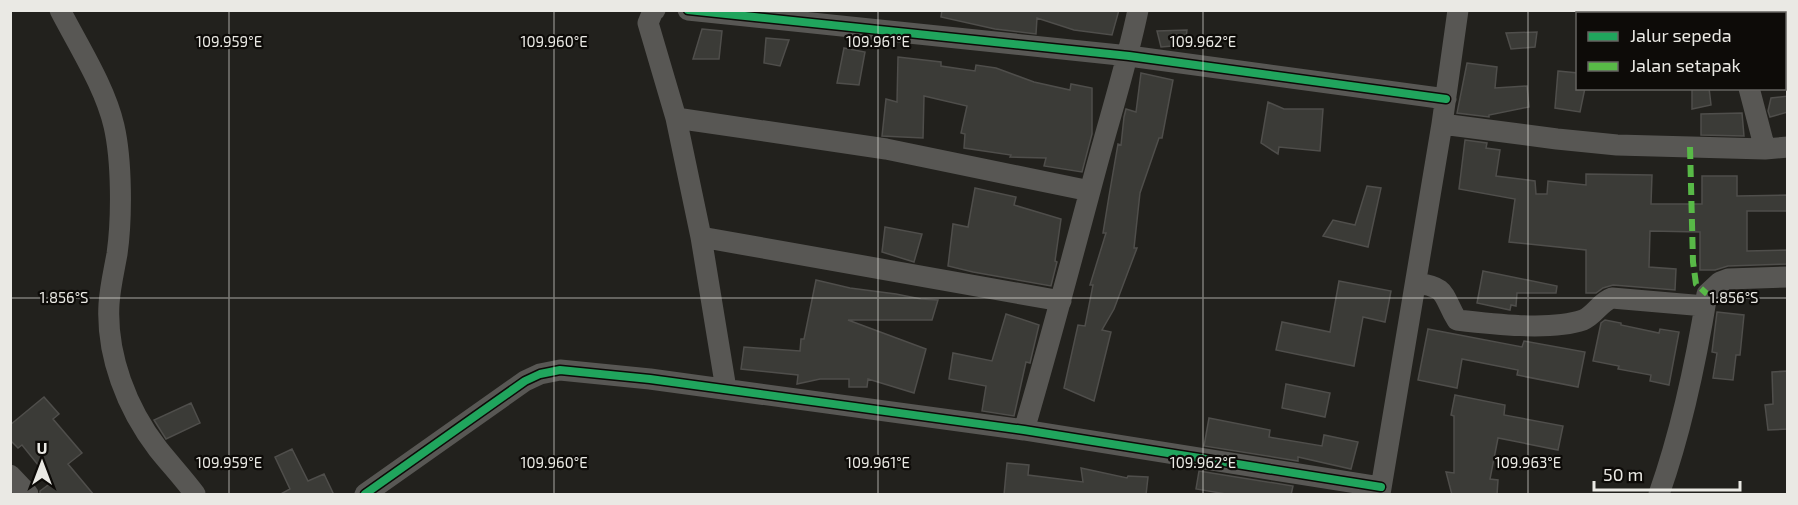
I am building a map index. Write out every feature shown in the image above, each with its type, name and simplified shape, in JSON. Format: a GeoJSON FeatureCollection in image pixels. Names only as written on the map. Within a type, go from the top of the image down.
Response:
{"type":"FeatureCollection","features":[{"type":"Feature","properties":{"kind":"street"},"geometry":{"type":"LineString","coordinates":[[60,10],[110,109],[115,129],[120,189],[119,226],[109,304],[109,328],[122,384],[135,414],[156,447],[195,495]]}},
{"type":"Feature","properties":{"kind":"street"},"geometry":{"type":"LineString","coordinates":[[655,10],[648,23],[676,118],[701,237],[726,389]]}},
{"type":"Feature","properties":{"kind":"street"},"geometry":{"type":"LineString","coordinates":[[688,10],[1129,56],[1446,99]]}},
{"type":"Feature","properties":{"kind":"street"},"geometry":{"type":"LineString","coordinates":[[1023,430],[1062,301],[1116,95],[1129,56],[1138,10]]}},
{"type":"Feature","properties":{"kind":"street"},"geometry":{"type":"LineString","coordinates":[[365,495],[525,381],[540,374],[560,370],[726,389],[1023,430],[1380,491],[1442,124],[1458,10]]}},
{"type":"Feature","properties":{"kind":"street"},"geometry":{"type":"LineString","coordinates":[[1750,90],[1765,149]]}},
{"type":"Feature","properties":{"kind":"street"},"geometry":{"type":"LineString","coordinates":[[676,118],[886,149],[1090,191]]}},
{"type":"Feature","properties":{"kind":"street"},"geometry":{"type":"LineString","coordinates":[[1442,124],[1557,140],[1617,145],[1765,149],[1788,147]]}},
{"type":"Feature","properties":{"kind":"street"},"geometry":{"type":"LineString","coordinates":[[701,237],[1062,301]]}},
{"type":"Feature","properties":{"kind":"street"},"geometry":{"type":"LineString","coordinates":[[1659,495],[1688,398],[1707,294],[1720,282],[1728,279],[1788,277]]}},
{"type":"Feature","properties":{"kind":"street"},"geometry":{"type":"LineString","coordinates":[[1416,283],[1431,285],[1440,290],[1457,320],[1478,322],[1556,326],[1583,320],[1593,315],[1607,300],[1612,298],[1705,306]]}},
{"type":"Feature","properties":{"kind":"street"},"geometry":{"type":"LineString","coordinates":[[10,475],[28,495]]}},
{"type":"Feature","properties":{"kind":"building"},"geometry":{"type":"Polygon","coordinates":[[[942,10],[1119,10],[1112,35],[1074,30],[1037,18],[1036,34],[995,29],[941,17],[942,10]]]}},
{"type":"Feature","properties":{"kind":"building"},"geometry":{"type":"Polygon","coordinates":[[[702,29],[722,31],[719,59],[693,59],[702,29]]]}},
{"type":"Feature","properties":{"kind":"building"},"geometry":{"type":"Polygon","coordinates":[[[1187,30],[1185,45],[1161,47],[1157,31],[1187,30]]]}},
{"type":"Feature","properties":{"kind":"building"},"geometry":{"type":"Polygon","coordinates":[[[1537,32],[1535,47],[1511,49],[1506,33],[1537,32]]]}},
{"type":"Feature","properties":{"kind":"building"},"geometry":{"type":"Polygon","coordinates":[[[766,38],[789,40],[780,66],[764,63],[766,38]]]}},
{"type":"Feature","properties":{"kind":"building"},"geometry":{"type":"Polygon","coordinates":[[[844,48],[865,52],[859,85],[837,83],[844,48]]]}},
{"type":"Feature","properties":{"kind":"building"},"geometry":{"type":"Polygon","coordinates":[[[898,57],[941,62],[941,66],[975,71],[976,65],[996,68],[1034,82],[1070,90],[1071,84],[1092,88],[1092,134],[1082,172],[1044,166],[1046,158],[1010,157],[1011,155],[964,148],[965,134],[961,133],[967,106],[924,96],[923,138],[882,136],[886,99],[897,102],[898,57]]]}},
{"type":"Feature","properties":{"kind":"building"},"geometry":{"type":"Polygon","coordinates":[[[1467,63],[1497,67],[1495,88],[1527,86],[1529,107],[1489,115],[1489,117],[1457,113],[1467,63]]]}},
{"type":"Feature","properties":{"kind":"building"},"geometry":{"type":"Polygon","coordinates":[[[1558,71],[1576,73],[1576,90],[1585,90],[1580,112],[1555,108],[1558,71]]]}},
{"type":"Feature","properties":{"kind":"building"},"geometry":{"type":"Polygon","coordinates":[[[1141,73],[1173,80],[1162,138],[1159,138],[1140,193],[1134,248],[1137,248],[1114,309],[1102,330],[1111,332],[1094,401],[1064,388],[1078,325],[1085,326],[1093,285],[1090,285],[1106,233],[1103,233],[1118,144],[1121,145],[1124,117],[1126,109],[1136,112],[1141,73]]]}},
{"type":"Feature","properties":{"kind":"building"},"geometry":{"type":"Polygon","coordinates":[[[1692,90],[1709,90],[1711,105],[1692,109],[1692,90]]]}},
{"type":"Feature","properties":{"kind":"building"},"geometry":{"type":"Polygon","coordinates":[[[1788,96],[1788,112],[1770,117],[1768,111],[1771,98],[1788,96]]]}},
{"type":"Feature","properties":{"kind":"building"},"geometry":{"type":"Polygon","coordinates":[[[1268,102],[1284,109],[1323,109],[1320,151],[1279,147],[1278,154],[1261,143],[1268,102]]]}},
{"type":"Feature","properties":{"kind":"building"},"geometry":{"type":"Polygon","coordinates":[[[1742,113],[1744,136],[1701,135],[1701,114],[1742,113]]]}},
{"type":"Feature","properties":{"kind":"building"},"geometry":{"type":"Polygon","coordinates":[[[1465,140],[1487,143],[1486,148],[1500,150],[1496,176],[1535,181],[1536,194],[1547,194],[1548,181],[1586,185],[1586,174],[1652,175],[1651,204],[1702,204],[1702,176],[1737,176],[1737,196],[1788,195],[1788,211],[1747,211],[1747,251],[1788,250],[1788,264],[1728,266],[1715,270],[1700,270],[1700,232],[1650,231],[1649,267],[1676,269],[1675,290],[1613,285],[1596,293],[1586,293],[1586,250],[1509,242],[1515,199],[1459,189],[1465,140]]]}},
{"type":"Feature","properties":{"kind":"building"},"geometry":{"type":"Polygon","coordinates":[[[1367,186],[1381,188],[1368,247],[1323,236],[1333,220],[1355,225],[1367,186]]]}},
{"type":"Feature","properties":{"kind":"building"},"geometry":{"type":"Polygon","coordinates":[[[975,188],[1016,197],[1014,205],[1061,219],[1055,261],[1057,262],[1051,286],[948,266],[953,224],[968,227],[975,188]]]}},
{"type":"Feature","properties":{"kind":"building"},"geometry":{"type":"Polygon","coordinates":[[[885,227],[922,234],[914,262],[882,252],[885,227]]]}},
{"type":"Feature","properties":{"kind":"building"},"geometry":{"type":"Polygon","coordinates":[[[1483,271],[1557,286],[1556,293],[1517,293],[1516,306],[1511,305],[1510,310],[1477,303],[1483,271]]]}},
{"type":"Feature","properties":{"kind":"building"},"geometry":{"type":"Polygon","coordinates":[[[816,280],[850,288],[938,300],[932,320],[848,320],[926,349],[914,393],[868,379],[867,387],[849,387],[849,379],[820,379],[797,384],[798,375],[741,369],[744,347],[800,351],[816,280]]]}},
{"type":"Feature","properties":{"kind":"building"},"geometry":{"type":"Polygon","coordinates":[[[1339,281],[1391,291],[1385,322],[1363,317],[1354,366],[1276,350],[1282,322],[1330,332],[1339,281]]]}},
{"type":"Feature","properties":{"kind":"building"},"geometry":{"type":"Polygon","coordinates":[[[1717,312],[1744,315],[1740,355],[1736,355],[1733,380],[1713,378],[1717,353],[1712,352],[1717,312]]]}},
{"type":"Feature","properties":{"kind":"building"},"geometry":{"type":"Polygon","coordinates":[[[1006,314],[1039,325],[1030,363],[1026,362],[1014,416],[982,411],[986,386],[949,379],[953,353],[992,361],[1006,314]]]}},
{"type":"Feature","properties":{"kind":"building"},"geometry":{"type":"Polygon","coordinates":[[[1605,320],[1659,333],[1660,329],[1679,332],[1669,385],[1650,381],[1651,375],[1618,369],[1619,366],[1593,361],[1601,323],[1605,320]]]}},
{"type":"Feature","properties":{"kind":"building"},"geometry":{"type":"Polygon","coordinates":[[[1428,329],[1522,347],[1524,341],[1585,352],[1578,387],[1517,375],[1518,370],[1462,359],[1457,388],[1418,380],[1428,329]]]}},
{"type":"Feature","properties":{"kind":"building"},"geometry":{"type":"Polygon","coordinates":[[[1788,371],[1788,429],[1768,430],[1765,405],[1773,404],[1772,372],[1788,371]]]}},
{"type":"Feature","properties":{"kind":"building"},"geometry":{"type":"Polygon","coordinates":[[[1286,384],[1330,393],[1325,417],[1282,408],[1286,384]]]}},
{"type":"Feature","properties":{"kind":"building"},"geometry":{"type":"Polygon","coordinates":[[[1455,395],[1505,405],[1504,415],[1563,426],[1558,450],[1498,438],[1490,479],[1498,480],[1497,495],[1452,495],[1446,472],[1454,473],[1454,416],[1451,415],[1455,395]]]}},
{"type":"Feature","properties":{"kind":"building"},"geometry":{"type":"Polygon","coordinates":[[[44,397],[59,414],[53,419],[82,453],[68,464],[94,495],[40,495],[40,491],[52,482],[22,445],[18,448],[10,440],[10,425],[44,397]]]}},
{"type":"Feature","properties":{"kind":"building"},"geometry":{"type":"Polygon","coordinates":[[[191,403],[200,423],[166,439],[154,420],[191,403]]]}},
{"type":"Feature","properties":{"kind":"building"},"geometry":{"type":"Polygon","coordinates":[[[1209,418],[1270,430],[1269,437],[1322,446],[1324,435],[1358,442],[1351,469],[1298,457],[1298,461],[1204,446],[1209,418]]]}},
{"type":"Feature","properties":{"kind":"building"},"geometry":{"type":"Polygon","coordinates":[[[292,449],[308,481],[324,474],[334,495],[279,495],[290,489],[275,457],[292,449]]]}},
{"type":"Feature","properties":{"kind":"building"},"geometry":{"type":"Polygon","coordinates":[[[1007,463],[1029,465],[1028,475],[1083,482],[1081,468],[1127,478],[1128,476],[1148,477],[1146,495],[1004,495],[1007,463]]]}},
{"type":"Feature","properties":{"kind":"building"},"geometry":{"type":"Polygon","coordinates":[[[1199,471],[1293,486],[1291,495],[1232,495],[1196,489],[1199,471]]]}},
{"type":"Feature","properties":{"kind":"marked path"},"geometry":{"type":"LineString","coordinates":[[1690,147],[1693,262],[1696,284],[1707,294]]}},
{"type":"Feature","properties":{"kind":"cycle path"},"geometry":{"type":"LineString","coordinates":[[688,10],[1129,56],[1446,99]]}},
{"type":"Feature","properties":{"kind":"cycle path"},"geometry":{"type":"LineString","coordinates":[[365,494],[525,381],[540,374],[560,370],[650,379],[1024,430],[1381,487]]}}]}
